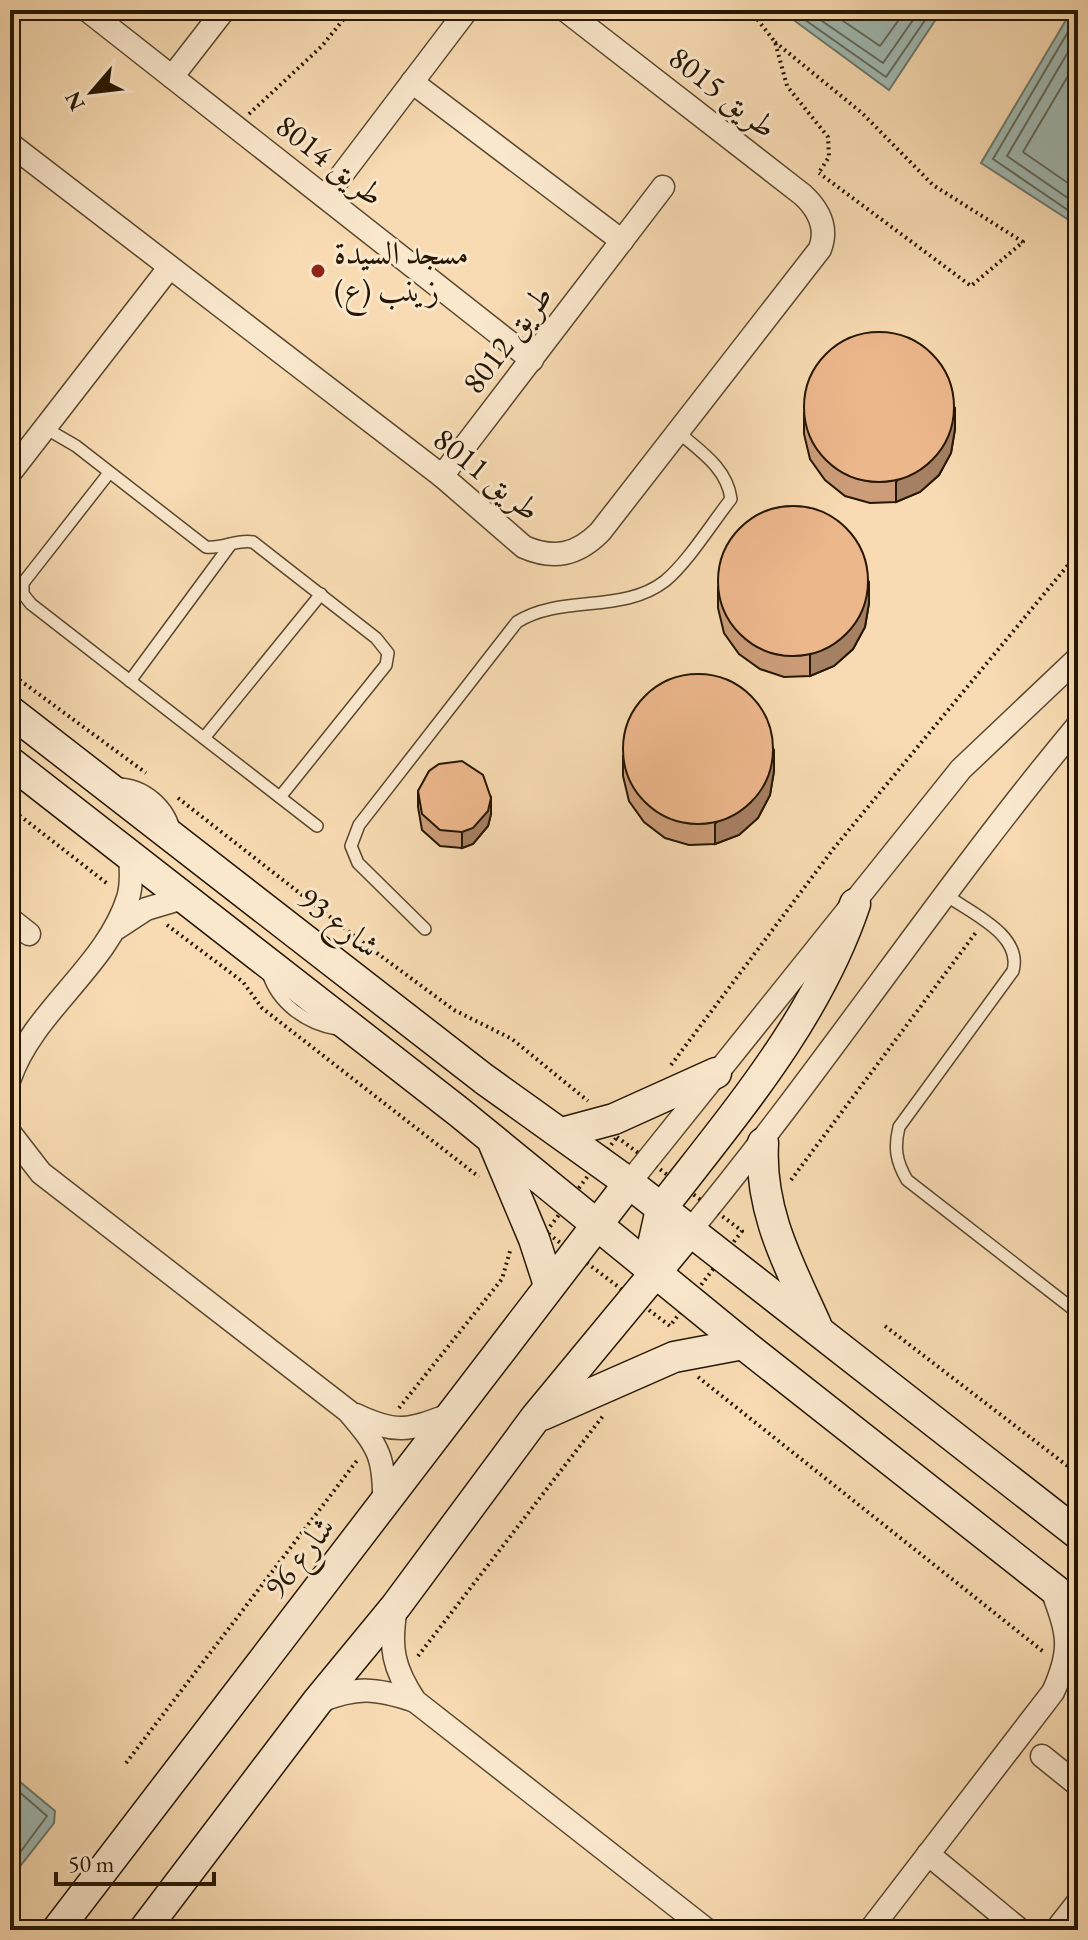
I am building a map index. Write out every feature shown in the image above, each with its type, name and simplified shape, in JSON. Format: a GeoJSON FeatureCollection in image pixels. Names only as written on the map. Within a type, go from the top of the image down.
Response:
{"type":"FeatureCollection","features":[{"type":"Feature","properties":{"kind":"street","name":"طريق 8014"},"geometry":{"type":"LineString","coordinates":[[87,10],[532,360]]}},
{"type":"Feature","properties":{"kind":"street"},"geometry":{"type":"LineString","coordinates":[[172,77],[224,10]]}},
{"type":"Feature","properties":{"kind":"street"},"geometry":{"type":"LineString","coordinates":[[325,197],[467,10]]}},
{"type":"Feature","properties":{"kind":"street","name":"طريق 8015"},"geometry":{"type":"LineString","coordinates":[[565,10],[803,195]]}},
{"type":"Feature","properties":{"kind":"street"},"geometry":{"type":"LineString","coordinates":[[412,82],[622,241]]}},
{"type":"Feature","properties":{"kind":"street","name":"طريق 8011"},"geometry":{"type":"LineString","coordinates":[[10,144],[442,476],[524,547],[557,555],[574,552],[600,532],[820,249],[824,239],[822,222],[803,195]]}},
{"type":"Feature","properties":{"kind":"street","name":"طريق 8012"},"geometry":{"type":"LineString","coordinates":[[442,476],[663,187]]}},
{"type":"Feature","properties":{"kind":"street"},"geometry":{"type":"LineString","coordinates":[[10,473],[169,268]]}},
{"type":"Feature","properties":{"kind":"street"},"geometry":{"type":"LineString","coordinates":[[629,1183],[961,769],[1078,658]]}},
{"type":"Feature","properties":{"kind":"street","name":"شارع 93"},"geometry":{"type":"LineString","coordinates":[[10,711],[471,1070],[562,1133],[817,1327],[1078,1534]]}},
{"type":"Feature","properties":{"kind":"street"},"geometry":{"type":"LineString","coordinates":[[144,1930],[317,1702],[396,1606],[536,1417],[763,1143],[946,895],[1078,725]]}},
{"type":"Feature","properties":{"kind":"street"},"geometry":{"type":"LineString","coordinates":[[10,762],[491,1138],[595,1226],[1078,1608]]}},
{"type":"Feature","properties":{"kind":"street"},"geometry":{"type":"LineString","coordinates":[[130,855],[137,904]]}},
{"type":"Feature","properties":{"kind":"street"},"geometry":{"type":"LineString","coordinates":[[10,1078],[17,1052],[137,904],[183,898]]}},
{"type":"Feature","properties":{"kind":"street"},"geometry":{"type":"LineString","coordinates":[[656,1274],[653,1245],[661,1209],[799,1026],[832,967],[855,904]]}},
{"type":"Feature","properties":{"kind":"street"},"geometry":{"type":"LineString","coordinates":[[10,919],[29,934]]}},
{"type":"Feature","properties":{"kind":"street"},"geometry":{"type":"LineString","coordinates":[[562,1133],[614,1119],[716,1073]]}},
{"type":"Feature","properties":{"kind":"street"},"geometry":{"type":"LineString","coordinates":[[10,1133],[41,1173],[378,1434],[383,1459],[384,1505]]}},
{"type":"Feature","properties":{"kind":"street"},"geometry":{"type":"LineString","coordinates":[[491,1138],[534,1239],[549,1285]]}},
{"type":"Feature","properties":{"kind":"street"},"geometry":{"type":"LineString","coordinates":[[763,1143],[765,1200],[772,1227],[817,1327]]}},
{"type":"Feature","properties":{"kind":"street"},"geometry":{"type":"LineString","coordinates":[[10,1160],[41,1173]]}},
{"type":"Feature","properties":{"kind":"street","name":"شارع 96"},"geometry":{"type":"LineString","coordinates":[[57,1930],[629,1183]]}},
{"type":"Feature","properties":{"kind":"street"},"geometry":{"type":"LineString","coordinates":[[536,1417],[674,1357],[743,1344]]}},
{"type":"Feature","properties":{"kind":"street"},"geometry":{"type":"LineString","coordinates":[[378,1434],[405,1430],[456,1412]]}},
{"type":"Feature","properties":{"kind":"street"},"geometry":{"type":"LineString","coordinates":[[870,1930],[1071,1670],[1068,1638],[1050,1586]]}},
{"type":"Feature","properties":{"kind":"street"},"geometry":{"type":"LineString","coordinates":[[396,1606],[391,1652],[400,1679],[415,1701],[707,1930]]}},
{"type":"Feature","properties":{"kind":"street"},"geometry":{"type":"LineString","coordinates":[[317,1702],[337,1694],[376,1689],[415,1701]]}},
{"type":"Feature","properties":{"kind":"street"},"geometry":{"type":"LineString","coordinates":[[1042,1756],[1078,1785]]}},
{"type":"Feature","properties":{"kind":"street"},"geometry":{"type":"LineString","coordinates":[[928,1854],[1020,1930]]}},
{"type":"Feature","properties":{"kind":"street"},"geometry":{"type":"LineString","coordinates":[[1056,1930],[1078,1902]]}},
{"type":"Feature","properties":{"kind":"lane"},"geometry":{"type":"LineString","coordinates":[[45,428],[206,547],[218,548],[241,540],[253,542],[376,638],[388,653],[386,665],[280,797]]}},
{"type":"Feature","properties":{"kind":"lane"},"geometry":{"type":"LineString","coordinates":[[425,929],[358,863],[351,846],[359,825],[517,622],[547,607],[632,596],[665,581],[675,569],[731,499],[729,483],[713,462],[678,432]]}},
{"type":"Feature","properties":{"kind":"lane"},"geometry":{"type":"LineString","coordinates":[[109,473],[23,583],[23,594],[31,604],[317,826]]}},
{"type":"Feature","properties":{"kind":"lane"},"geometry":{"type":"LineString","coordinates":[[130,681],[231,544]]}},
{"type":"Feature","properties":{"kind":"lane"},"geometry":{"type":"LineString","coordinates":[[204,738],[321,594]]}},
{"type":"Feature","properties":{"kind":"lane"},"geometry":{"type":"LineString","coordinates":[[946,895],[1009,941],[1016,961],[1013,971],[899,1127],[895,1145],[897,1164],[907,1180],[1078,1313]]}},
{"type":"Feature","properties":{"kind":"path"},"geometry":{"type":"LineString","coordinates":[[247,116],[322,46],[351,10]]}},
{"type":"Feature","properties":{"kind":"path"},"geometry":{"type":"LineString","coordinates":[[750,10],[775,42],[862,113],[933,185],[1023,242],[971,286],[819,173]]}},
{"type":"Feature","properties":{"kind":"path"},"geometry":{"type":"LineString","coordinates":[[775,42],[787,86],[828,137],[829,157],[803,195]]}},
{"type":"Feature","properties":{"kind":"path"},"geometry":{"type":"LineString","coordinates":[[664,1073],[834,848],[1078,553]]}},
{"type":"Feature","properties":{"kind":"path"},"geometry":{"type":"LineString","coordinates":[[10,673],[148,775]]}},
{"type":"Feature","properties":{"kind":"path"},"geometry":{"type":"LineString","coordinates":[[172,794],[454,1010],[512,1039],[580,1095],[589,1101],[599,1101]]}},
{"type":"Feature","properties":{"kind":"path"},"geometry":{"type":"LineString","coordinates":[[10,808],[243,982],[262,1008],[486,1184]]}},
{"type":"Feature","properties":{"kind":"path"},"geometry":{"type":"LineString","coordinates":[[785,1188],[984,922]]}},
{"type":"Feature","properties":{"kind":"path"},"geometry":{"type":"LineString","coordinates":[[742,1231],[772,1227]]}},
{"type":"Feature","properties":{"kind":"path"},"geometry":{"type":"LineString","coordinates":[[126,1763],[378,1434],[502,1279],[509,1263],[510,1243]]}},
{"type":"Feature","properties":{"kind":"path"},"geometry":{"type":"LineString","coordinates":[[885,1326],[1078,1474]]}},
{"type":"Feature","properties":{"kind":"path"},"geometry":{"type":"LineString","coordinates":[[674,1357],[1071,1670]]}},
{"type":"Feature","properties":{"kind":"path"},"geometry":{"type":"LineString","coordinates":[[400,1679],[608,1410]]}},
{"type":"Feature","properties":{"kind":"water"},"geometry":{"type":"Polygon","coordinates":[[[780,10],[942,10],[889,90],[780,10]]]}},
{"type":"Feature","properties":{"kind":"water"},"geometry":{"type":"Polygon","coordinates":[[[1072,10],[1078,10],[1078,226],[981,163],[1072,10]]]}},
{"type":"Feature","properties":{"kind":"water"},"geometry":{"type":"Polygon","coordinates":[[[10,1780],[20,1782],[55,1811],[54,1823],[10,1879],[10,1780]]]}},
{"type":"Feature","properties":{"kind":"building"},"geometry":{"type":"Polygon","coordinates":[[[879,332],[908,337],[932,354],[949,378],[954,407],[949,436],[932,460],[908,477],[879,482],[850,477],[826,460],[809,436],[804,407],[809,378],[826,354],[850,337],[879,332]]]}},
{"type":"Feature","properties":{"kind":"building"},"geometry":{"type":"Polygon","coordinates":[[[793,506],[822,511],[846,528],[863,552],[868,581],[863,610],[846,634],[822,651],[793,656],[764,651],[740,634],[723,610],[718,581],[723,552],[740,528],[764,511],[793,506]]]}},
{"type":"Feature","properties":{"kind":"building"},"geometry":{"type":"Polygon","coordinates":[[[698,674],[727,679],[751,696],[768,720],[773,749],[768,778],[751,802],[727,819],[698,824],[669,819],[645,802],[628,778],[623,749],[628,720],[645,696],[669,679],[698,674]]]}},
{"type":"Feature","properties":{"kind":"building"},"geometry":{"type":"Polygon","coordinates":[[[462,761],[483,775],[491,798],[488,811],[473,828],[462,832],[440,830],[422,814],[418,791],[429,771],[439,764],[462,761]]]}},
{"type":"Feature","properties":{"kind":"place","name":"مسجد السيدة زينب (ع)"},"geometry":{"type":"Point","coordinates":[318,271]}}]}
